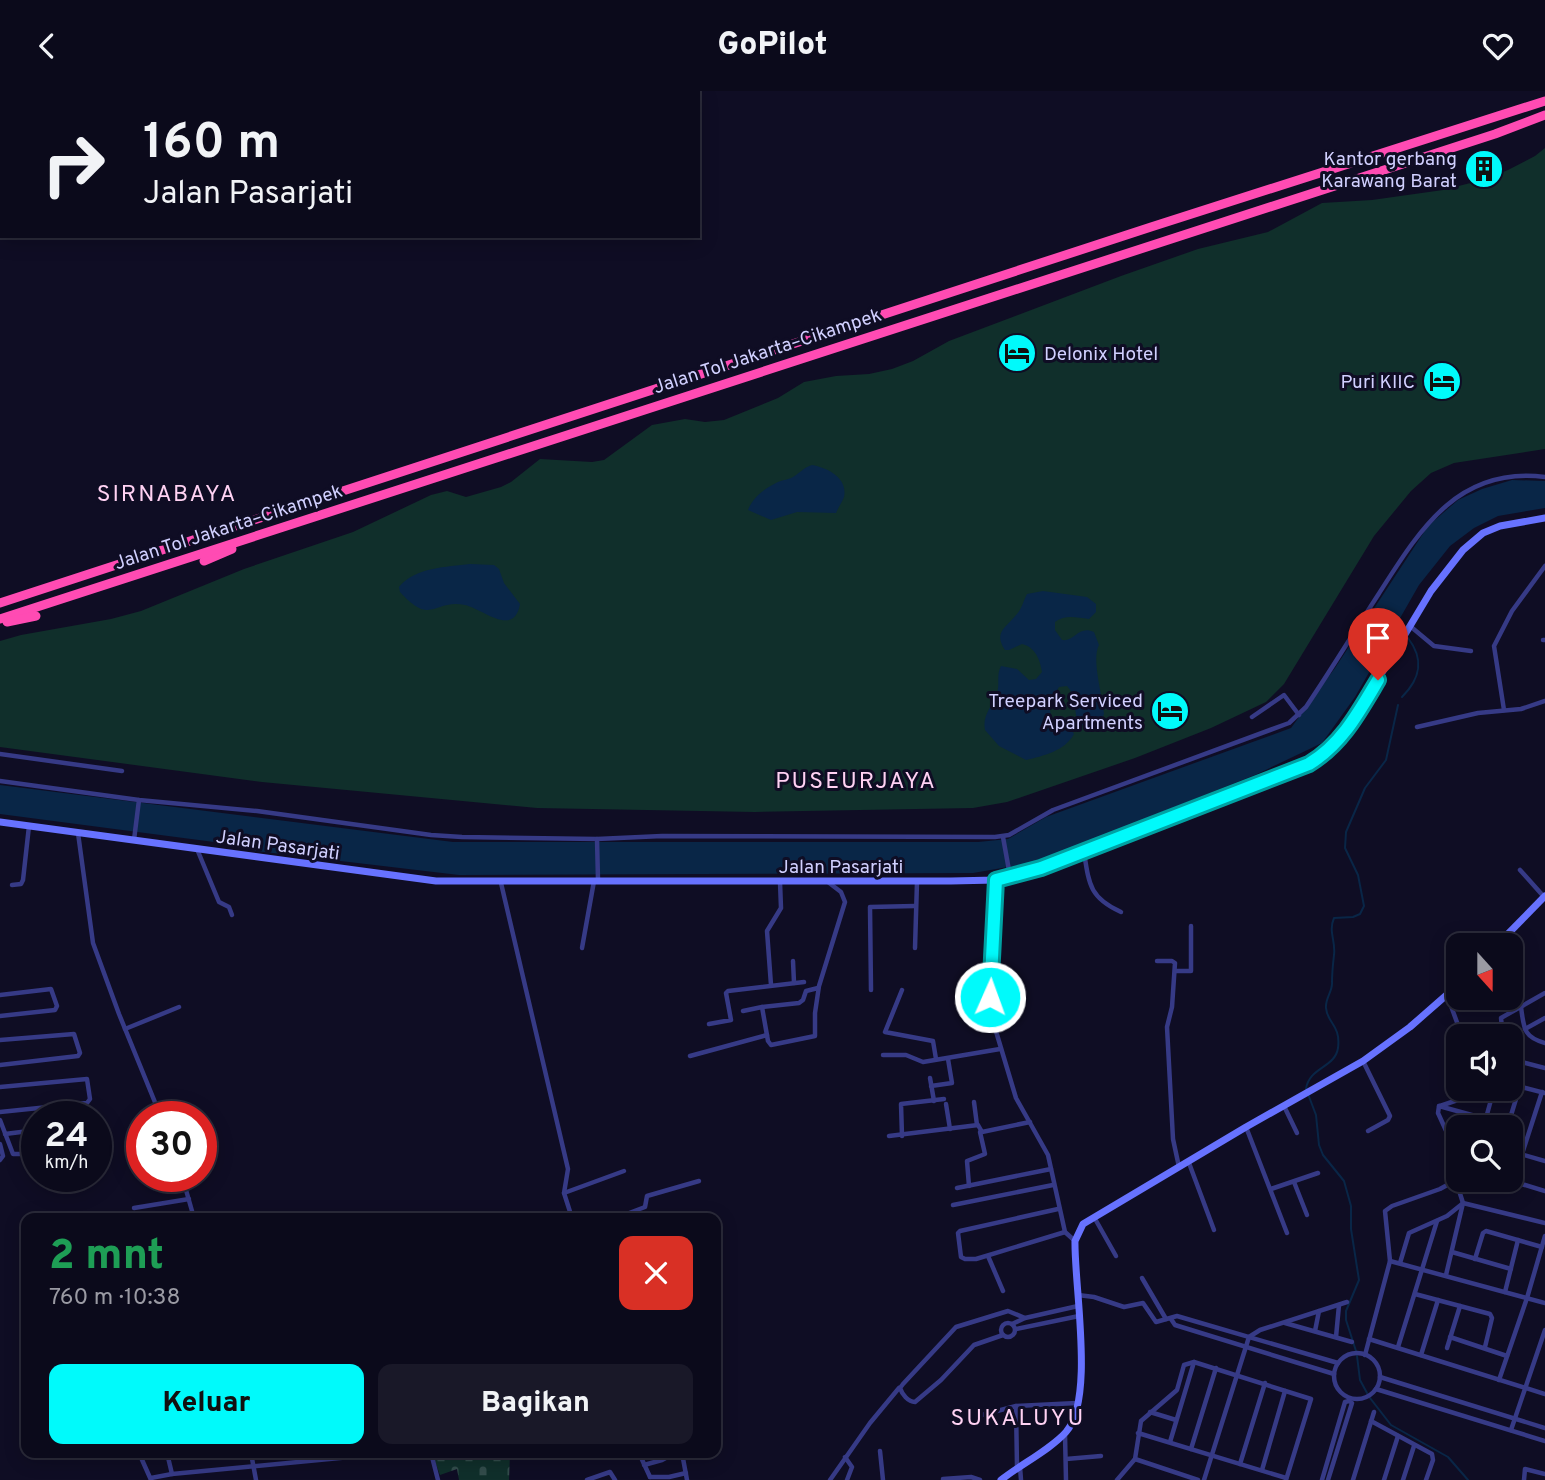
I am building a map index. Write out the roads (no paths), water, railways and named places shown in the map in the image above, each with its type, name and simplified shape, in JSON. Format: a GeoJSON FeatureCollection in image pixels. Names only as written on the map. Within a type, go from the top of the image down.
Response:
{"type":"FeatureCollection","features":[{"type":"Feature","properties":{"kind":"highway","name":"Jalan Tol Jakarta–Cikampek"},"geometry":{"type":"LineString","coordinates":[[0,603],[1545,101]]}},
{"type":"Feature","properties":{"kind":"highway","name":"Jalan Tol Jakarta–Cikampek"},"geometry":{"type":"LineString","coordinates":[[0,621],[1495,134],[1545,115]]}},
{"type":"Feature","properties":{"kind":"highway"},"geometry":{"type":"LineString","coordinates":[[1495,134],[1545,122]]}},
{"type":"Feature","properties":{"kind":"highway"},"geometry":{"type":"LineString","coordinates":[[204,561],[279,529]]}},
{"type":"Feature","properties":{"kind":"highway"},"geometry":{"type":"LineString","coordinates":[[0,621],[36,616]]}},
{"type":"Feature","properties":{"kind":"main road","name":"Jalan Pasarjati"},"geometry":{"type":"LineString","coordinates":[[0,822],[78,833],[134,836],[197,849],[436,881],[501,883],[597,879],[780,882],[996,880],[1083,851],[1285,774],[1319,758],[1347,731],[1436,582],[1450,564],[1476,538],[1500,526],[1545,517]]}},
{"type":"Feature","properties":{"kind":"main road"},"geometry":{"type":"LineString","coordinates":[[1509,933],[1545,897]]}},
{"type":"Feature","properties":{"kind":"main road"},"geometry":{"type":"LineString","coordinates":[[1001,1480],[1065,1434],[1074,1418],[1081,1363],[1075,1241],[1080,1228],[1094,1216],[1363,1061],[1410,1027],[1446,996]]}},
{"type":"Feature","properties":{"kind":"street"},"geometry":{"type":"LineString","coordinates":[[0,781],[139,800],[270,812],[431,835],[495,839],[662,836],[1002,837],[1054,810],[1277,729],[1299,715],[1419,533],[1437,513],[1457,497],[1483,484],[1518,475],[1545,477]]}},
{"type":"Feature","properties":{"kind":"street"},"geometry":{"type":"LineString","coordinates":[[1504,710],[1494,646],[1512,611],[1545,566]]}},
{"type":"Feature","properties":{"kind":"street"},"geometry":{"type":"LineString","coordinates":[[1410,626],[1434,646],[1471,651]]}},
{"type":"Feature","properties":{"kind":"street"},"geometry":{"type":"LineString","coordinates":[[1252,717],[1284,695],[1299,715]]}},
{"type":"Feature","properties":{"kind":"street"},"geometry":{"type":"LineString","coordinates":[[1417,727],[1478,713],[1521,709],[1545,701]]}},
{"type":"Feature","properties":{"kind":"street"},"geometry":{"type":"LineString","coordinates":[[0,754],[122,771]]}},
{"type":"Feature","properties":{"kind":"street"},"geometry":{"type":"LineString","coordinates":[[134,836],[139,800]]}},
{"type":"Feature","properties":{"kind":"street"},"geometry":{"type":"LineString","coordinates":[[12,885],[21,884],[23,880],[29,826]]}},
{"type":"Feature","properties":{"kind":"street"},"geometry":{"type":"LineString","coordinates":[[78,833],[93,943],[154,1101]]}},
{"type":"Feature","properties":{"kind":"street"},"geometry":{"type":"LineString","coordinates":[[1002,837],[1010,874]]}},
{"type":"Feature","properties":{"kind":"street"},"geometry":{"type":"LineString","coordinates":[[582,948],[597,879],[597,839]]}},
{"type":"Feature","properties":{"kind":"street"},"geometry":{"type":"LineString","coordinates":[[197,849],[219,902],[229,907],[232,915]]}},
{"type":"Feature","properties":{"kind":"street"},"geometry":{"type":"LineString","coordinates":[[1083,851],[1095,894],[1101,901],[1121,912]]}},
{"type":"Feature","properties":{"kind":"street"},"geometry":{"type":"LineString","coordinates":[[1521,870],[1545,897]]}},
{"type":"Feature","properties":{"kind":"street"},"geometry":{"type":"LineString","coordinates":[[996,880],[990,997],[1000,1049],[1016,1098],[1045,1148],[1065,1232],[1075,1241]]}},
{"type":"Feature","properties":{"kind":"street"},"geometry":{"type":"LineString","coordinates":[[762,1007],[766,1035],[771,1045],[814,1036],[818,988],[845,902],[841,892],[833,888],[828,881]]}},
{"type":"Feature","properties":{"kind":"street"},"geometry":{"type":"LineString","coordinates":[[915,948],[917,881]]}},
{"type":"Feature","properties":{"kind":"street"},"geometry":{"type":"LineString","coordinates":[[771,985],[767,931],[781,908],[780,882]]}},
{"type":"Feature","properties":{"kind":"street"},"geometry":{"type":"LineString","coordinates":[[501,883],[568,1169],[564,1193],[570,1213]]}},
{"type":"Feature","properties":{"kind":"street"},"geometry":{"type":"LineString","coordinates":[[871,990],[870,907],[915,906]]}},
{"type":"Feature","properties":{"kind":"street"},"geometry":{"type":"LineString","coordinates":[[1175,971],[1191,971],[1191,926]]}},
{"type":"Feature","properties":{"kind":"street"},"geometry":{"type":"LineString","coordinates":[[793,961],[794,983]]}},
{"type":"Feature","properties":{"kind":"street"},"geometry":{"type":"LineString","coordinates":[[1157,961],[1174,961],[1172,1007],[1167,1027],[1172,1129],[1179,1168]]}},
{"type":"Feature","properties":{"kind":"street"},"geometry":{"type":"LineString","coordinates":[[709,1024],[731,1020],[726,993],[728,991],[804,982]]}},
{"type":"Feature","properties":{"kind":"street"},"geometry":{"type":"LineString","coordinates":[[743,1011],[799,1003],[806,991],[818,988]]}},
{"type":"Feature","properties":{"kind":"street"},"geometry":{"type":"LineString","coordinates":[[0,995],[51,989],[57,1006],[55,1010],[0,1016]]}},
{"type":"Feature","properties":{"kind":"street"},"geometry":{"type":"LineString","coordinates":[[902,990],[885,1032],[933,1041],[936,1059]]}},
{"type":"Feature","properties":{"kind":"street"},"geometry":{"type":"LineString","coordinates":[[1523,1006],[1545,993]]}},
{"type":"Feature","properties":{"kind":"street"},"geometry":{"type":"LineString","coordinates":[[125,1029],[179,1007]]}},
{"type":"Feature","properties":{"kind":"street"},"geometry":{"type":"LineString","coordinates":[[1502,1024],[1501,1018],[1516,1010]]}},
{"type":"Feature","properties":{"kind":"street"},"geometry":{"type":"LineString","coordinates":[[1522,1010],[1525,1029],[1530,1038],[1545,1043]]}},
{"type":"Feature","properties":{"kind":"street"},"geometry":{"type":"LineString","coordinates":[[1525,1029],[1545,1018]]}},
{"type":"Feature","properties":{"kind":"street"},"geometry":{"type":"LineString","coordinates":[[0,1040],[74,1034],[80,1053],[79,1056],[0,1065]]}},
{"type":"Feature","properties":{"kind":"street"},"geometry":{"type":"LineString","coordinates":[[690,1056],[766,1035]]}},
{"type":"Feature","properties":{"kind":"street"},"geometry":{"type":"LineString","coordinates":[[883,1055],[906,1055],[920,1062],[1000,1049]]}},
{"type":"Feature","properties":{"kind":"street"},"geometry":{"type":"LineString","coordinates":[[931,1086],[952,1083],[948,1059]]}},
{"type":"Feature","properties":{"kind":"street"},"geometry":{"type":"LineString","coordinates":[[1363,1061],[1390,1116],[1388,1120],[1368,1131]]}},
{"type":"Feature","properties":{"kind":"street"},"geometry":{"type":"LineString","coordinates":[[1523,1062],[1545,1068]]}},
{"type":"Feature","properties":{"kind":"street"},"geometry":{"type":"LineString","coordinates":[[930,1078],[934,1101]]}},
{"type":"Feature","properties":{"kind":"street"},"geometry":{"type":"LineString","coordinates":[[0,1087],[84,1079],[88,1081],[90,1099],[87,1103],[0,1112]]}},
{"type":"Feature","properties":{"kind":"street"},"geometry":{"type":"LineString","coordinates":[[1523,1087],[1544,1093],[1523,1151]]}},
{"type":"Feature","properties":{"kind":"street"},"geometry":{"type":"LineString","coordinates":[[1439,1106],[1455,1101]]}},
{"type":"Feature","properties":{"kind":"street"},"geometry":{"type":"LineString","coordinates":[[902,1136],[901,1105],[945,1102],[950,1129]]}},
{"type":"Feature","properties":{"kind":"street"},"geometry":{"type":"LineString","coordinates":[[969,1186],[967,1161],[985,1154],[974,1102]]}},
{"type":"Feature","properties":{"kind":"street"},"geometry":{"type":"LineString","coordinates":[[1284,1106],[1297,1133]]}},
{"type":"Feature","properties":{"kind":"street"},"geometry":{"type":"LineString","coordinates":[[1439,1106],[1474,1115]]}},
{"type":"Feature","properties":{"kind":"street"},"geometry":{"type":"LineString","coordinates":[[1439,1106],[1438,1113],[1446,1131]]}},
{"type":"Feature","properties":{"kind":"street"},"geometry":{"type":"LineString","coordinates":[[0,1120],[14,1155],[21,1155]]}},
{"type":"Feature","properties":{"kind":"street"},"geometry":{"type":"LineString","coordinates":[[980,1132],[1030,1122]]}},
{"type":"Feature","properties":{"kind":"street"},"geometry":{"type":"LineString","coordinates":[[889,1136],[977,1125]]}},
{"type":"Feature","properties":{"kind":"street"},"geometry":{"type":"LineString","coordinates":[[1246,1127],[1287,1233]]}},
{"type":"Feature","properties":{"kind":"street"},"geometry":{"type":"LineString","coordinates":[[5,1134],[21,1132]]}},
{"type":"Feature","properties":{"kind":"street"},"geometry":{"type":"LineString","coordinates":[[0,1144],[3,1156],[0,1160]]}},
{"type":"Feature","properties":{"kind":"street"},"geometry":{"type":"LineString","coordinates":[[1523,1154],[1545,1160]]}},
{"type":"Feature","properties":{"kind":"street"},"geometry":{"type":"LineString","coordinates":[[1189,1163],[1214,1230]]}},
{"type":"Feature","properties":{"kind":"street"},"geometry":{"type":"LineString","coordinates":[[957,1188],[1051,1169]]}},
{"type":"Feature","properties":{"kind":"street"},"geometry":{"type":"LineString","coordinates":[[564,1193],[624,1171]]}},
{"type":"Feature","properties":{"kind":"street"},"geometry":{"type":"LineString","coordinates":[[1271,1189],[1318,1173]]}},
{"type":"Feature","properties":{"kind":"street"},"geometry":{"type":"LineString","coordinates":[[629,1213],[645,1207],[647,1196],[699,1181]]}},
{"type":"Feature","properties":{"kind":"street"},"geometry":{"type":"LineString","coordinates":[[1294,1182],[1307,1215]]}},
{"type":"Feature","properties":{"kind":"street"},"geometry":{"type":"LineString","coordinates":[[1365,1355],[1390,1261],[1384,1213],[1386,1209],[1446,1184]]}},
{"type":"Feature","properties":{"kind":"street"},"geometry":{"type":"LineString","coordinates":[[1523,1184],[1545,1191]]}},
{"type":"Feature","properties":{"kind":"street"},"geometry":{"type":"LineString","coordinates":[[953,1205],[1053,1185]]}},
{"type":"Feature","properties":{"kind":"street"},"geometry":{"type":"LineString","coordinates":[[187,1192],[193,1213]]}},
{"type":"Feature","properties":{"kind":"street"},"geometry":{"type":"LineString","coordinates":[[1446,1276],[1463,1203],[1460,1192]]}},
{"type":"Feature","properties":{"kind":"street"},"geometry":{"type":"LineString","coordinates":[[134,1208],[189,1199]]}},
{"type":"Feature","properties":{"kind":"street"},"geometry":{"type":"LineString","coordinates":[[1400,1263],[1409,1233],[1437,1221],[1463,1203],[1545,1223]]}},
{"type":"Feature","properties":{"kind":"street"},"geometry":{"type":"LineString","coordinates":[[1058,1209],[958,1231],[962,1258],[970,1260],[988,1256],[1065,1232]]}},
{"type":"Feature","properties":{"kind":"street"},"geometry":{"type":"LineString","coordinates":[[1094,1216],[1116,1256]]}},
{"type":"Feature","properties":{"kind":"street"},"geometry":{"type":"LineString","coordinates":[[1398,1348],[1437,1221]]}},
{"type":"Feature","properties":{"kind":"street"},"geometry":{"type":"LineString","coordinates":[[1475,1259],[1485,1231],[1542,1247]]}},
{"type":"Feature","properties":{"kind":"street"},"geometry":{"type":"LineString","coordinates":[[1499,1380],[1545,1236]]}},
{"type":"Feature","properties":{"kind":"street"},"geometry":{"type":"LineString","coordinates":[[1505,1292],[1518,1240]]}},
{"type":"Feature","properties":{"kind":"street"},"geometry":{"type":"LineString","coordinates":[[1452,1252],[1511,1269]]}},
{"type":"Feature","properties":{"kind":"street"},"geometry":{"type":"LineString","coordinates":[[988,1256],[1003,1291]]}},
{"type":"Feature","properties":{"kind":"street"},"geometry":{"type":"LineString","coordinates":[[1390,1261],[1545,1303]]}},
{"type":"Feature","properties":{"kind":"street"},"geometry":{"type":"LineString","coordinates":[[1142,1277],[1174,1325],[1334,1374]]}},
{"type":"Feature","properties":{"kind":"street"},"geometry":{"type":"LineString","coordinates":[[1415,1294],[1492,1316],[1485,1347]]}},
{"type":"Feature","properties":{"kind":"street"},"geometry":{"type":"LineString","coordinates":[[1077,1295],[1094,1297],[1124,1307],[1143,1303],[1156,1322],[1177,1316],[1338,1363]]}},
{"type":"Feature","properties":{"kind":"street"},"geometry":{"type":"LineString","coordinates":[[1421,1355],[1438,1300]]}},
{"type":"Feature","properties":{"kind":"street"},"geometry":{"type":"LineString","coordinates":[[1205,1480],[1249,1337],[1256,1332],[1347,1302]]}},
{"type":"Feature","properties":{"kind":"street"},"geometry":{"type":"LineString","coordinates":[[1336,1337],[1339,1305]]}},
{"type":"Feature","properties":{"kind":"street"},"geometry":{"type":"LineString","coordinates":[[1003,1335],[1001,1331],[1004,1324],[1078,1306]]}},
{"type":"Feature","properties":{"kind":"street"},"geometry":{"type":"LineString","coordinates":[[1447,1348],[1460,1306]]}},
{"type":"Feature","properties":{"kind":"street"},"geometry":{"type":"LineString","coordinates":[[830,1480],[870,1423],[956,1327],[1008,1311],[1024,1318]]}},
{"type":"Feature","properties":{"kind":"street"},"geometry":{"type":"LineString","coordinates":[[1315,1331],[1319,1311]]}},
{"type":"Feature","properties":{"kind":"street"},"geometry":{"type":"LineString","coordinates":[[1045,1313],[1047,1322]]}},
{"type":"Feature","properties":{"kind":"street"},"geometry":{"type":"LineString","coordinates":[[1016,1329],[1079,1316]]}},
{"type":"Feature","properties":{"kind":"street"},"geometry":{"type":"LineString","coordinates":[[1285,1323],[1352,1342]]}},
{"type":"Feature","properties":{"kind":"street"},"geometry":{"type":"LineString","coordinates":[[1012,1324],[1016,1329]]}},
{"type":"Feature","properties":{"kind":"street"},"geometry":{"type":"LineString","coordinates":[[900,1388],[906,1397],[915,1402],[974,1345],[1003,1335],[1009,1337],[1016,1329]]}},
{"type":"Feature","properties":{"kind":"street"},"geometry":{"type":"LineString","coordinates":[[1511,1430],[1545,1330]]}},
{"type":"Feature","properties":{"kind":"street"},"geometry":{"type":"LineString","coordinates":[[1450,1337],[1507,1356]]}},
{"type":"Feature","properties":{"kind":"street"},"geometry":{"type":"LineString","coordinates":[[1369,1339],[1545,1394]]}},
{"type":"Feature","properties":{"kind":"street"},"geometry":{"type":"LineString","coordinates":[[1350,1355],[1365,1355],[1376,1363],[1380,1377],[1376,1389],[1360,1399],[1347,1397],[1337,1387],[1334,1374],[1338,1363],[1350,1355]]}},
{"type":"Feature","properties":{"kind":"street"},"geometry":{"type":"LineString","coordinates":[[1170,1443],[1194,1362]]}},
{"type":"Feature","properties":{"kind":"street"},"geometry":{"type":"LineString","coordinates":[[1117,1480],[1135,1459],[1138,1433],[1141,1421],[1175,1392],[1184,1365],[1194,1362],[1311,1399],[1286,1479],[1138,1433]]}},
{"type":"Feature","properties":{"kind":"street"},"geometry":{"type":"LineString","coordinates":[[1191,1449],[1216,1368]]}},
{"type":"Feature","properties":{"kind":"street"},"geometry":{"type":"LineString","coordinates":[[1380,1377],[1545,1428]]}},
{"type":"Feature","properties":{"kind":"street"},"geometry":{"type":"LineString","coordinates":[[1240,1464],[1265,1383]]}},
{"type":"Feature","properties":{"kind":"street"},"geometry":{"type":"LineString","coordinates":[[1376,1389],[1545,1441]]}},
{"type":"Feature","properties":{"kind":"street"},"geometry":{"type":"LineString","coordinates":[[1262,1471],[1284,1391]]}},
{"type":"Feature","properties":{"kind":"street"},"geometry":{"type":"LineString","coordinates":[[1322,1480],[1345,1402],[1352,1403],[1328,1480]]}},
{"type":"Feature","properties":{"kind":"street"},"geometry":{"type":"LineString","coordinates":[[978,1416],[1016,1406],[1077,1403]]}},
{"type":"Feature","properties":{"kind":"street"},"geometry":{"type":"LineString","coordinates":[[1016,1406],[1021,1480]]}},
{"type":"Feature","properties":{"kind":"street"},"geometry":{"type":"LineString","coordinates":[[1149,1412],[1176,1420]]}},
{"type":"Feature","properties":{"kind":"street"},"geometry":{"type":"LineString","coordinates":[[1353,1480],[1374,1412]]}},
{"type":"Feature","properties":{"kind":"street"},"geometry":{"type":"LineString","coordinates":[[1371,1421],[1432,1454],[1433,1460],[1426,1480]]}},
{"type":"Feature","properties":{"kind":"street"},"geometry":{"type":"LineString","coordinates":[[1065,1434],[1066,1480]]}},
{"type":"Feature","properties":{"kind":"street"},"geometry":{"type":"LineString","coordinates":[[1384,1480],[1398,1436]]}},
{"type":"Feature","properties":{"kind":"street"},"geometry":{"type":"LineString","coordinates":[[1403,1480],[1414,1446]]}},
{"type":"Feature","properties":{"kind":"street"},"geometry":{"type":"LineString","coordinates":[[880,1451],[883,1480]]}},
{"type":"Feature","properties":{"kind":"street"},"geometry":{"type":"LineString","coordinates":[[1066,1459],[1101,1456]]}},
{"type":"Feature","properties":{"kind":"street"},"geometry":{"type":"LineString","coordinates":[[845,1457],[852,1467],[847,1480]]}},
{"type":"Feature","properties":{"kind":"street"},"geometry":{"type":"LineString","coordinates":[[141,1458],[151,1479],[172,1473],[334,1458]]}},
{"type":"Feature","properties":{"kind":"street"},"geometry":{"type":"LineString","coordinates":[[168,1458],[172,1473]]}},
{"type":"Feature","properties":{"kind":"street"},"geometry":{"type":"LineString","coordinates":[[252,1458],[256,1480]]}},
{"type":"Feature","properties":{"kind":"street"},"geometry":{"type":"LineString","coordinates":[[431,1458],[438,1480]]}},
{"type":"Feature","properties":{"kind":"street"},"geometry":{"type":"LineString","coordinates":[[642,1458],[651,1479],[687,1473]]}},
{"type":"Feature","properties":{"kind":"street"},"geometry":{"type":"LineString","coordinates":[[645,1465],[666,1458]]}},
{"type":"Feature","properties":{"kind":"street"},"geometry":{"type":"LineString","coordinates":[[683,1458],[687,1480]]}},
{"type":"Feature","properties":{"kind":"street"},"geometry":{"type":"LineString","coordinates":[[1135,1459],[1198,1480]]}},
{"type":"Feature","properties":{"kind":"street"},"geometry":{"type":"LineString","coordinates":[[1524,1480],[1525,1469],[1545,1474]]}},
{"type":"Feature","properties":{"kind":"street"},"geometry":{"type":"LineString","coordinates":[[587,1480],[610,1472],[615,1480]]}},
{"type":"Feature","properties":{"kind":"street"},"geometry":{"type":"LineString","coordinates":[[943,1479],[971,1477],[980,1480]]}},
{"type":"Feature","properties":{"kind":"water"},"geometry":{"type":"Polygon","coordinates":[[[812,465],[830,471],[843,484],[844,497],[836,513],[797,512],[771,520],[748,510],[763,491],[812,465]]]}},
{"type":"Feature","properties":{"kind":"water"},"geometry":{"type":"Polygon","coordinates":[[[1512,480],[1545,481],[1545,508],[1498,516],[1474,528],[1450,546],[1419,585],[1355,697],[1322,743],[1255,775],[1036,862],[973,873],[459,875],[256,851],[237,845],[0,814],[0,785],[453,842],[978,842],[1008,839],[1046,817],[1291,728],[1335,668],[1428,526],[1458,500],[1512,480]]]}},
{"type":"Feature","properties":{"kind":"water"},"geometry":{"type":"Polygon","coordinates":[[[494,565],[499,569],[504,583],[520,604],[517,614],[511,619],[497,619],[472,607],[454,604],[426,610],[419,608],[400,592],[399,587],[414,575],[442,567],[494,565]]]}},
{"type":"Feature","properties":{"kind":"water"},"geometry":{"type":"Polygon","coordinates":[[[1043,591],[1087,597],[1096,604],[1096,612],[1089,619],[1063,618],[1055,622],[1055,630],[1062,640],[1070,639],[1084,631],[1094,632],[1099,645],[1096,660],[1104,714],[1099,725],[1091,728],[1079,724],[1071,691],[1067,686],[1059,687],[1050,704],[1050,712],[1054,722],[1068,724],[1074,734],[1059,749],[1026,760],[999,746],[985,730],[985,720],[997,693],[1001,666],[1017,669],[1029,680],[1036,679],[1042,672],[1034,651],[1022,644],[1005,650],[1000,639],[1002,631],[1018,613],[1027,594],[1043,591]]]}},
{"type":"Feature","properties":{"kind":"waterway"},"geometry":{"type":"LineString","coordinates":[[1394,625],[1402,631]]}},
{"type":"Feature","properties":{"kind":"waterway"},"geometry":{"type":"LineString","coordinates":[[1402,697],[1413,683],[1418,669],[1417,654],[1408,638]]}},
{"type":"Feature","properties":{"kind":"waterway"},"geometry":{"type":"LineString","coordinates":[[1306,1089],[1312,1076],[1332,1060],[1338,1048],[1338,1034],[1326,1008],[1332,985],[1332,923],[1334,918],[1360,914],[1364,906],[1358,875],[1345,848],[1346,832],[1365,788],[1386,760],[1398,705]]}},
{"type":"Feature","properties":{"kind":"waterway"},"geometry":{"type":"LineString","coordinates":[[1308,1094],[1316,1115],[1319,1145],[1323,1155],[1344,1181],[1351,1206],[1351,1229],[1359,1280],[1346,1311],[1346,1320],[1356,1351]]}},
{"type":"Feature","properties":{"kind":"waterway"},"geometry":{"type":"LineString","coordinates":[[1357,1356],[1360,1380],[1367,1393]]}},
{"type":"Feature","properties":{"kind":"waterway"},"geometry":{"type":"LineString","coordinates":[[1370,1398],[1391,1425],[1448,1457],[1468,1480]]}},
{"type":"Feature","properties":{"kind":"place","name":"Kantor gerbang Karawang Barat"},"geometry":{"type":"Point","coordinates":[1484,169]}},
{"type":"Feature","properties":{"kind":"place","name":"Delonix Hotel"},"geometry":{"type":"Point","coordinates":[1017,353]}},
{"type":"Feature","properties":{"kind":"place","name":"Puri KIIC"},"geometry":{"type":"Point","coordinates":[1442,381]}},
{"type":"Feature","properties":{"kind":"place","name":"Treepark Serviced Apartments"},"geometry":{"type":"Point","coordinates":[1170,711]}},
{"type":"Feature","properties":{"kind":"district","name":"SIRNABAYA"},"geometry":{"type":"Point","coordinates":[167,493]}},
{"type":"Feature","properties":{"kind":"district","name":"PUSEURJAYA"},"geometry":{"type":"Point","coordinates":[856,780]}},
{"type":"Feature","properties":{"kind":"district","name":"SUKALUYU"},"geometry":{"type":"Point","coordinates":[1018,1417]}}]}
